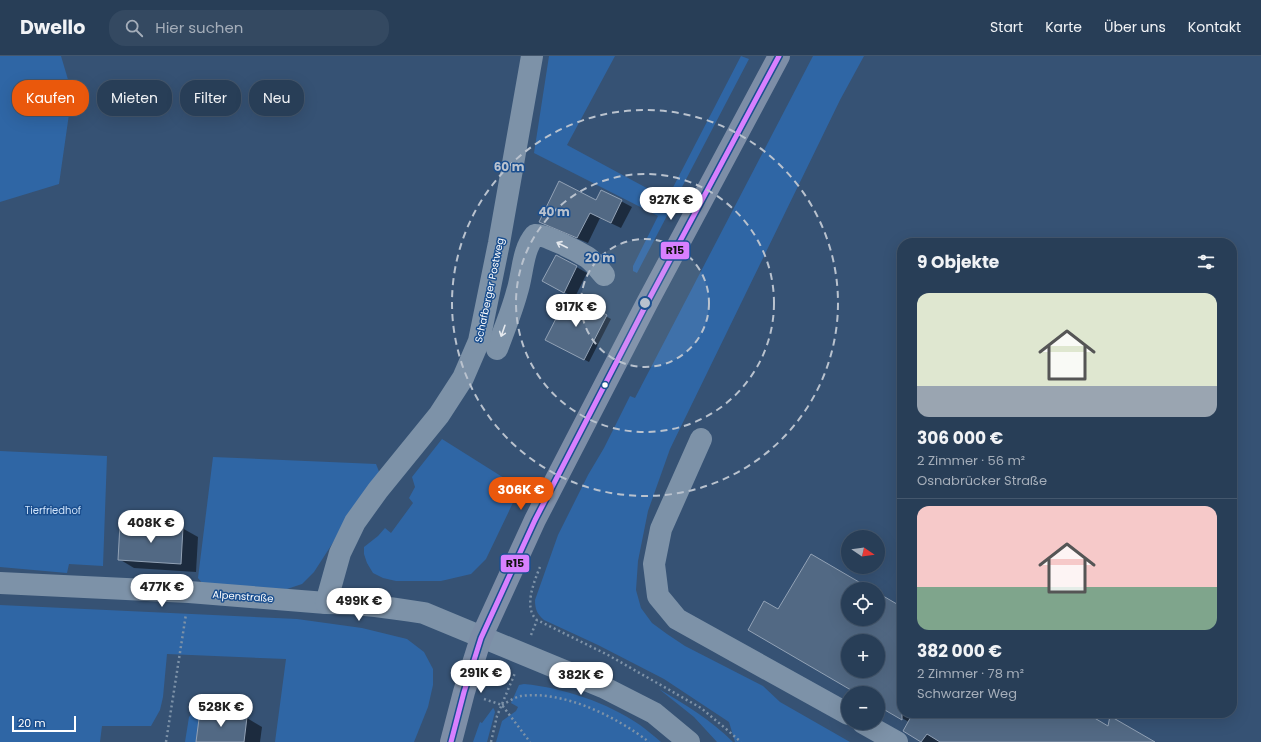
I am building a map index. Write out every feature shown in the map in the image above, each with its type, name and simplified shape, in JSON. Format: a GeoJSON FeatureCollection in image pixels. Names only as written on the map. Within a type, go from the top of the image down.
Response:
{"type":"FeatureCollection","features":[{"type":"Feature","properties":{"kind":"main road"},"geometry":{"type":"LineString","coordinates":[[451,742],[464,692],[481,638],[535,520],[651,296],[779,56]]}},
{"type":"Feature","properties":{"kind":"street","name":"Schafberger Postweg"},"geometry":{"type":"LineString","coordinates":[[326,603],[340,553],[355,522],[378,490],[439,415],[463,378],[479,340],[499,243],[532,56]]}},
{"type":"Feature","properties":{"kind":"street"},"geometry":{"type":"LineString","coordinates":[[497,349],[517,294],[527,249],[530,241],[535,236],[540,235],[548,238],[587,258],[604,275]]}},
{"type":"Feature","properties":{"kind":"street"},"geometry":{"type":"LineString","coordinates":[[701,439],[661,529],[654,564],[658,596],[678,619],[841,710]]}},
{"type":"Feature","properties":{"kind":"street","name":"Alpenstraße"},"geometry":{"type":"LineString","coordinates":[[0,583],[189,592],[326,603],[345,603],[424,613],[481,638],[603,687],[654,713],[689,742]]}},
{"type":"Feature","properties":{"kind":"street"},"geometry":{"type":"LineString","coordinates":[[876,730],[897,742]]}},
{"type":"Feature","properties":{"kind":"path"},"geometry":{"type":"LineString","coordinates":[[533,584],[530,607],[532,616],[537,620],[608,655],[700,708],[741,742]]}},
{"type":"Feature","properties":{"kind":"path"},"geometry":{"type":"LineString","coordinates":[[166,742],[189,592]]}},
{"type":"Feature","properties":{"kind":"path"},"geometry":{"type":"LineString","coordinates":[[491,742],[497,716],[502,705],[520,696],[538,695],[575,702],[635,731],[649,742]]}},
{"type":"Feature","properties":{"kind":"path"},"geometry":{"type":"LineString","coordinates":[[502,705],[530,742]]}},
{"type":"Feature","properties":{"kind":"green space"},"geometry":{"type":"Polygon","coordinates":[[[0,56],[61,56],[68,80],[12,80],[12,116],[69,116],[59,184],[0,202],[0,56]]]}},
{"type":"Feature","properties":{"kind":"green space"},"geometry":{"type":"Polygon","coordinates":[[[549,56],[615,56],[567,145],[667,199],[741,56],[749,59],[637,273],[633,271],[633,266],[658,216],[534,153],[549,56]]]}},
{"type":"Feature","properties":{"kind":"green space"},"geometry":{"type":"Polygon","coordinates":[[[813,56],[864,56],[840,100],[670,449],[648,511],[638,561],[636,590],[641,608],[652,623],[685,646],[763,686],[780,702],[850,742],[735,742],[729,722],[664,679],[598,645],[544,620],[537,611],[535,600],[558,535],[588,475],[604,448],[630,396],[635,398],[813,56]]]}},
{"type":"Feature","properties":{"kind":"green space"},"geometry":{"type":"Polygon","coordinates":[[[442,439],[520,488],[486,559],[471,574],[441,581],[396,581],[383,578],[373,573],[367,563],[364,554],[364,547],[378,536],[385,528],[391,533],[413,503],[409,498],[415,487],[412,477],[442,439]]]}},
{"type":"Feature","properties":{"kind":"green space","name":"Tierfriedhof"},"geometry":{"type":"Polygon","coordinates":[[[0,451],[107,456],[103,566],[69,564],[67,573],[0,567],[0,451]]]}},
{"type":"Feature","properties":{"kind":"green space"},"geometry":{"type":"Polygon","coordinates":[[[213,457],[376,464],[380,474],[314,572],[302,584],[287,589],[203,584],[198,578],[213,457]]]}},
{"type":"Feature","properties":{"kind":"green space"},"geometry":{"type":"Polygon","coordinates":[[[0,605],[297,619],[362,628],[407,639],[424,652],[433,669],[433,685],[428,707],[414,742],[275,742],[286,659],[167,654],[163,697],[160,710],[151,726],[102,726],[100,742],[0,742],[0,605]]]}},
{"type":"Feature","properties":{"kind":"green space"},"geometry":{"type":"Polygon","coordinates":[[[524,684],[554,689],[584,697],[599,703],[613,709],[640,725],[661,742],[496,742],[502,721],[516,711],[518,707],[511,703],[519,685],[524,684]]]}},
{"type":"Feature","properties":{"kind":"green space"},"geometry":{"type":"Polygon","coordinates":[[[659,689],[707,720],[733,742],[717,742],[694,717],[659,689]]]}},
{"type":"Feature","properties":{"kind":"green space"},"geometry":{"type":"Polygon","coordinates":[[[493,708],[495,712],[487,742],[473,742],[480,722],[482,723],[493,708]]]}},
{"type":"Feature","properties":{"kind":"green space"},"geometry":{"type":"Polygon","coordinates":[[[200,711],[196,742],[185,742],[189,717],[192,713],[200,711]]]}},
{"type":"Feature","properties":{"kind":"building"},"geometry":{"type":"Polygon","coordinates":[[[559,181],[596,200],[601,190],[622,200],[611,223],[590,213],[577,238],[539,222],[559,181]]]}},
{"type":"Feature","properties":{"kind":"building"},"geometry":{"type":"Polygon","coordinates":[[[556,255],[577,266],[564,293],[542,281],[556,255]]]}},
{"type":"Feature","properties":{"kind":"building"},"geometry":{"type":"Polygon","coordinates":[[[568,295],[607,315],[584,360],[545,340],[568,295]]]}},
{"type":"Feature","properties":{"kind":"building"},"geometry":{"type":"Polygon","coordinates":[[[120,524],[183,527],[181,564],[118,560],[120,524]]]}},
{"type":"Feature","properties":{"kind":"building"},"geometry":{"type":"Polygon","coordinates":[[[811,554],[841,572],[841,574],[845,574],[859,582],[841,582],[841,626],[885,626],[885,597],[897,604],[897,717],[885,710],[885,686],[844,686],[748,630],[764,601],[778,609],[811,554]]]}},
{"type":"Feature","properties":{"kind":"building"},"geometry":{"type":"Polygon","coordinates":[[[200,711],[247,717],[244,742],[196,742],[200,711]]]}},
{"type":"Feature","properties":{"kind":"building"},"geometry":{"type":"Polygon","coordinates":[[[910,718],[1094,718],[1108,726],[1110,718],[1113,718],[1155,742],[940,742],[927,734],[921,742],[903,731],[910,718]]]}},
{"type":"Feature","properties":{"kind":"transit line","name":"R15"},"geometry":{"type":"LineString","coordinates":[[451,742],[464,692],[481,638],[535,520],[647,303],[779,56]]}}]}
